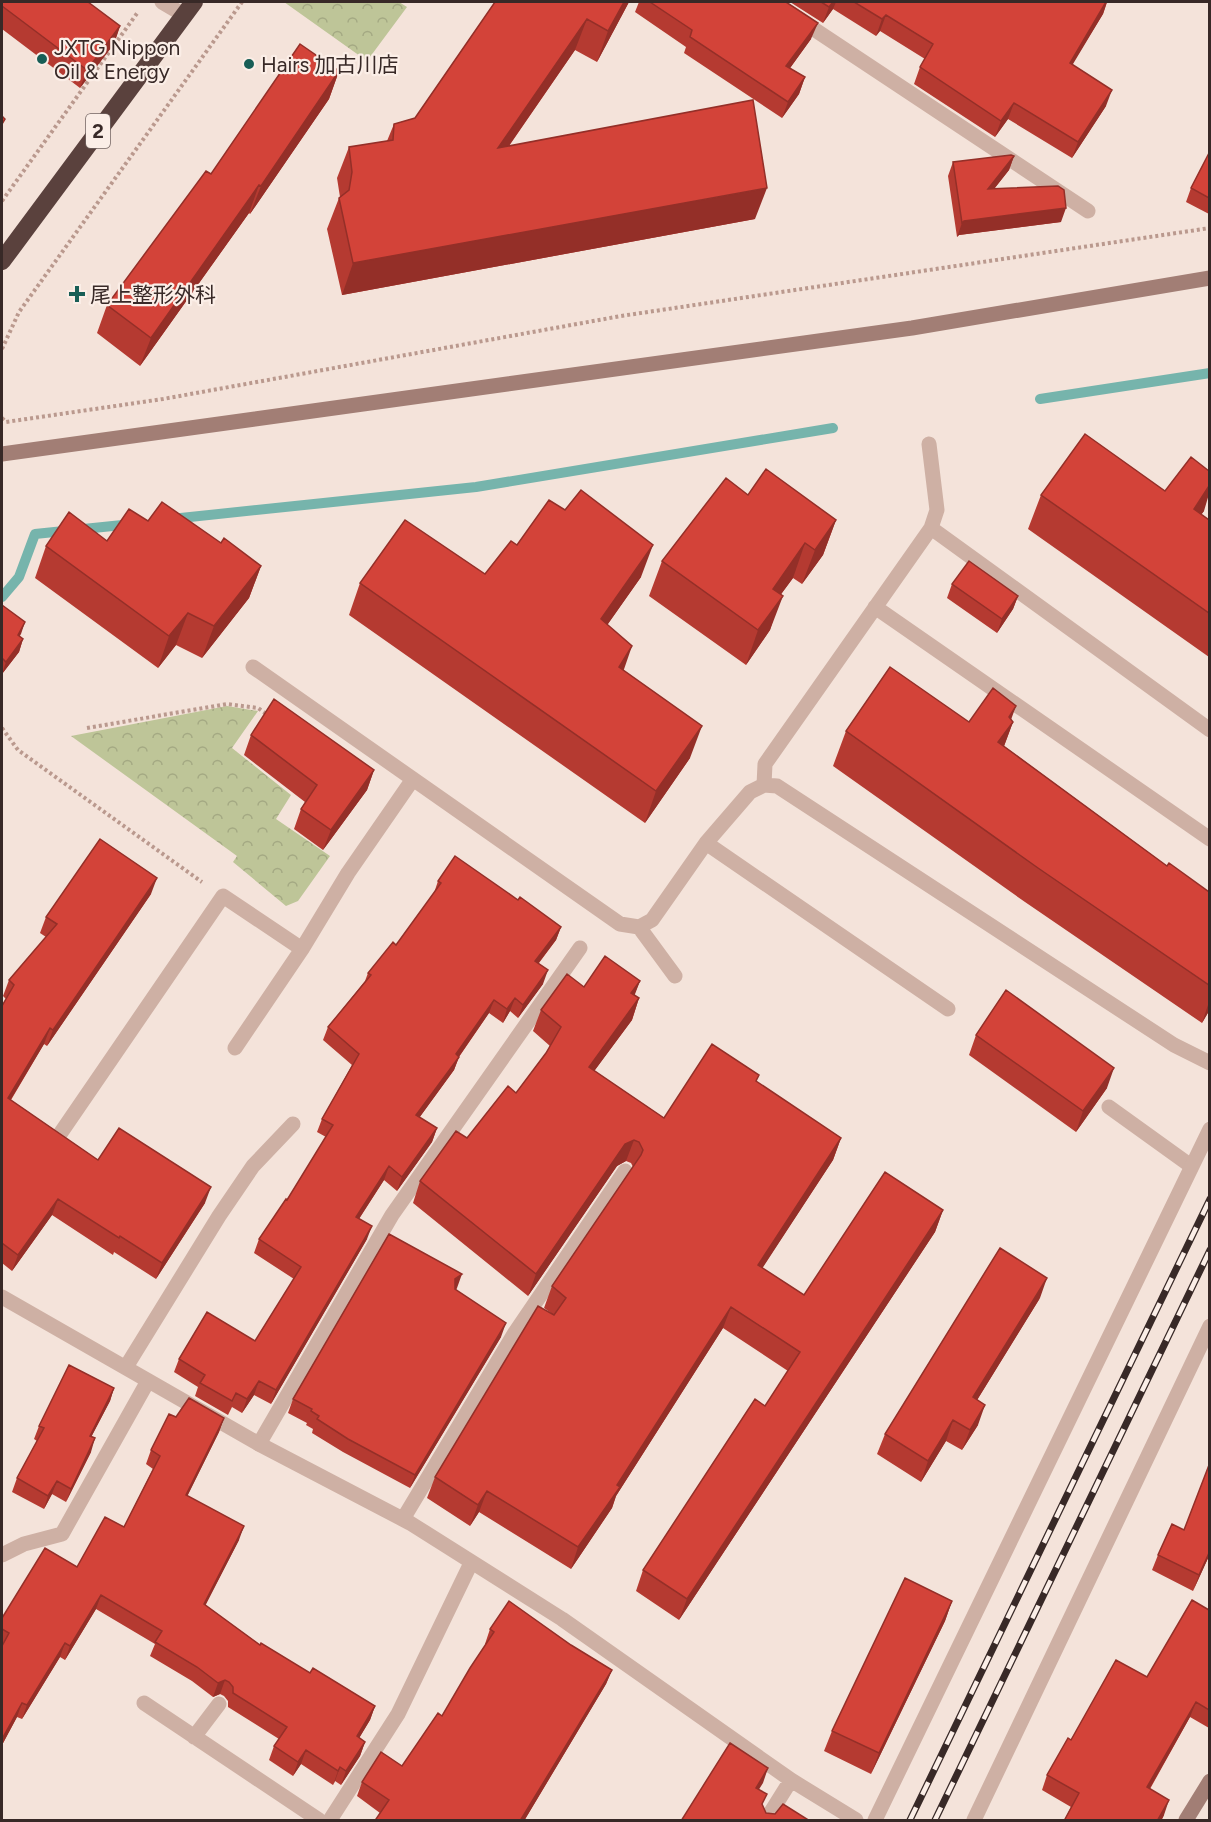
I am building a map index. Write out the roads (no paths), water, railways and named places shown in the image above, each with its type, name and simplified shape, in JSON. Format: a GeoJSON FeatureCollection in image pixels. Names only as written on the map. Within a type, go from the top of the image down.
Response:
{"type":"FeatureCollection","features":[{"type":"Feature","properties":{"kind":"highway","name":"2"},"geometry":{"type":"LineString","coordinates":[[2,261],[189,8]]}},
{"type":"Feature","properties":{"kind":"street"},"geometry":{"type":"LineString","coordinates":[[162,2],[189,8]]}},
{"type":"Feature","properties":{"kind":"street"},"geometry":{"type":"LineString","coordinates":[[773,2],[1088,211]]}},
{"type":"Feature","properties":{"kind":"street"},"geometry":{"type":"LineString","coordinates":[[2,454],[912,328],[1209,278]]}},
{"type":"Feature","properties":{"kind":"street"},"geometry":{"type":"LineString","coordinates":[[764,785],[765,764],[931,528],[937,510],[929,444]]}},
{"type":"Feature","properties":{"kind":"street"},"geometry":{"type":"LineString","coordinates":[[931,528],[1209,730]]}},
{"type":"Feature","properties":{"kind":"street"},"geometry":{"type":"LineString","coordinates":[[875,607],[1209,839]]}},
{"type":"Feature","properties":{"kind":"street"},"geometry":{"type":"LineString","coordinates":[[253,666],[620,924],[639,927],[652,920],[706,843],[750,792],[764,785],[777,786],[1174,1045],[1209,1063]]}},
{"type":"Feature","properties":{"kind":"street"},"geometry":{"type":"LineString","coordinates":[[235,1048],[302,949],[348,873],[413,779]]}},
{"type":"Feature","properties":{"kind":"street"},"geometry":{"type":"LineString","coordinates":[[706,843],[948,1009]]}},
{"type":"Feature","properties":{"kind":"street"},"geometry":{"type":"LineString","coordinates":[[60,1134],[223,896],[302,949]]}},
{"type":"Feature","properties":{"kind":"street"},"geometry":{"type":"LineString","coordinates":[[639,927],[675,976]]}},
{"type":"Feature","properties":{"kind":"street"},"geometry":{"type":"LineString","coordinates":[[259,1444],[392,1215],[580,948]]}},
{"type":"Feature","properties":{"kind":"street"},"geometry":{"type":"LineString","coordinates":[[1109,1107],[1191,1166]]}},
{"type":"Feature","properties":{"kind":"street"},"geometry":{"type":"LineString","coordinates":[[126,1367],[219,1216],[253,1166],[293,1124]]}},
{"type":"Feature","properties":{"kind":"street"},"geometry":{"type":"LineString","coordinates":[[875,1821],[1209,1129]]}},
{"type":"Feature","properties":{"kind":"street"},"geometry":{"type":"LineString","coordinates":[[403,1519],[509,1331],[625,1171]]}},
{"type":"Feature","properties":{"kind":"street"},"geometry":{"type":"LineString","coordinates":[[2,1297],[259,1444],[403,1519],[562,1619],[791,1780],[856,1821]]}},
{"type":"Feature","properties":{"kind":"street"},"geometry":{"type":"LineString","coordinates":[[974,1821],[1209,1326]]}},
{"type":"Feature","properties":{"kind":"street"},"geometry":{"type":"LineString","coordinates":[[2,1555],[24,1544],[62,1534],[148,1380]]}},
{"type":"Feature","properties":{"kind":"street"},"geometry":{"type":"LineString","coordinates":[[330,1821],[398,1714],[471,1563]]}},
{"type":"Feature","properties":{"kind":"street"},"geometry":{"type":"LineString","coordinates":[[144,1703],[319,1821]]}},
{"type":"Feature","properties":{"kind":"street"},"geometry":{"type":"LineString","coordinates":[[194,1737],[219,1704]]}},
{"type":"Feature","properties":{"kind":"street"},"geometry":{"type":"LineString","coordinates":[[766,1821],[791,1780]]}},
{"type":"Feature","properties":{"kind":"street"},"geometry":{"type":"LineString","coordinates":[[1186,1821],[1209,1781]]}},
{"type":"Feature","properties":{"kind":"waterway"},"geometry":{"type":"LineString","coordinates":[[1040,399],[1210,373]]}},
{"type":"Feature","properties":{"kind":"waterway"},"geometry":{"type":"LineString","coordinates":[[171,519],[476,487],[833,428]]}},
{"type":"Feature","properties":{"kind":"waterway"},"geometry":{"type":"LineString","coordinates":[[2,597],[19,577],[35,534],[132,524]]}},
{"type":"Feature","properties":{"kind":"railway"},"geometry":{"type":"LineString","coordinates":[[910,1820],[1210,1199]]}},
{"type":"Feature","properties":{"kind":"railway"},"geometry":{"type":"LineString","coordinates":[[935,1820],[1210,1250]]}},
{"type":"Feature","properties":{"kind":"place","name":"JXTG Nippon Oil & Energy"},"geometry":{"type":"Point","coordinates":[42,59]}},
{"type":"Feature","properties":{"kind":"place","name":"Hairs 加古川店"},"geometry":{"type":"Point","coordinates":[249,64]}},
{"type":"Feature","properties":{"kind":"place","name":"尾上整形外科"},"geometry":{"type":"Point","coordinates":[77,294]}}]}
